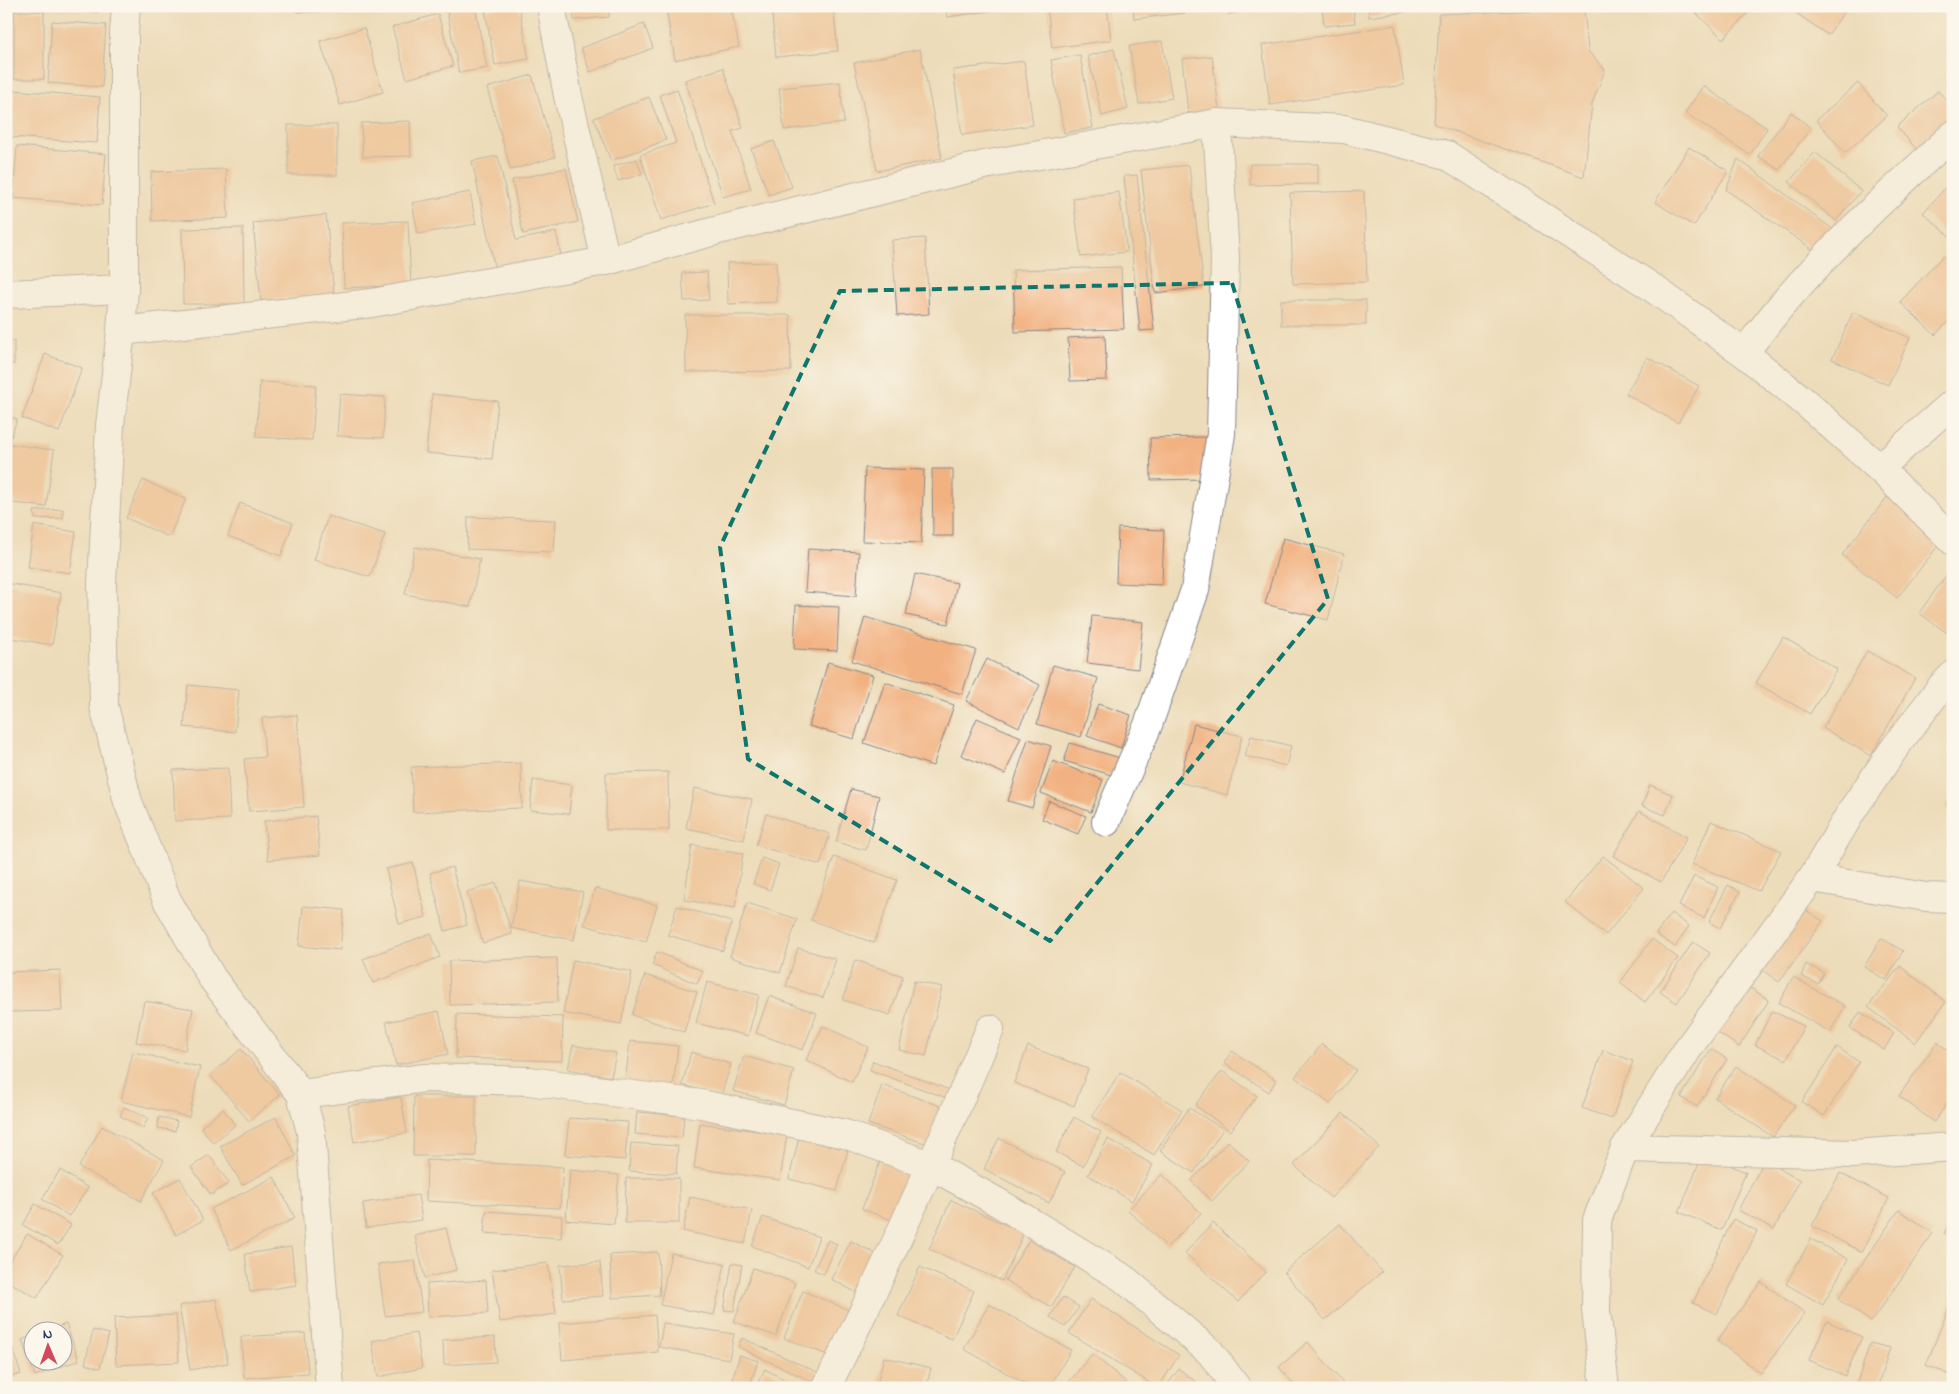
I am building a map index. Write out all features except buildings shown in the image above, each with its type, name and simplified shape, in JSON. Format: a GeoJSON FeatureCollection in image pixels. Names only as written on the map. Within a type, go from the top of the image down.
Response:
{"type":"FeatureCollection","features":[{"type":"Feature","properties":{"kind":"street"},"geometry":{"type":"LineString","coordinates":[[126,6],[124,33],[124,289],[122,330],[110,425],[102,583],[104,706],[128,802],[167,900],[212,978],[301,1094],[311,1132],[330,1388]]}},
{"type":"Feature","properties":{"kind":"street"},"geometry":{"type":"LineString","coordinates":[[551,6],[568,96],[606,261]]}},
{"type":"Feature","properties":{"kind":"street"},"geometry":{"type":"LineString","coordinates":[[122,330],[372,303],[606,261],[715,231],[984,165],[1217,123],[1344,129],[1447,155],[1631,273],[1744,353],[1807,404],[1879,468],[1953,541]]}},
{"type":"Feature","properties":{"kind":"street"},"geometry":{"type":"LineString","coordinates":[[1106,822],[1148,726],[1195,590],[1221,434],[1225,259],[1217,123]]}},
{"type":"Feature","properties":{"kind":"street"},"geometry":{"type":"LineString","coordinates":[[1744,353],[1786,299],[1830,253],[1953,135]]}},
{"type":"Feature","properties":{"kind":"street"},"geometry":{"type":"LineString","coordinates":[[6,294],[124,289]]}},
{"type":"Feature","properties":{"kind":"street"},"geometry":{"type":"LineString","coordinates":[[1879,468],[1953,403]]}},
{"type":"Feature","properties":{"kind":"street"},"geometry":{"type":"LineString","coordinates":[[1604,1388],[1596,1310],[1597,1220],[1625,1148],[1689,1047],[1812,878],[1853,808],[1896,746],[1941,687],[1953,675]]}},
{"type":"Feature","properties":{"kind":"street"},"geometry":{"type":"LineString","coordinates":[[1812,878],[1926,897],[1953,898]]}},
{"type":"Feature","properties":{"kind":"street"},"geometry":{"type":"LineString","coordinates":[[826,1388],[869,1302],[932,1166],[990,1029]]}},
{"type":"Feature","properties":{"kind":"street"},"geometry":{"type":"LineString","coordinates":[[301,1094],[424,1078],[529,1081],[701,1104],[845,1134],[932,1166],[999,1203],[1123,1278],[1210,1352],[1237,1388]]}},
{"type":"Feature","properties":{"kind":"street"},"geometry":{"type":"LineString","coordinates":[[1625,1148],[1853,1154],[1953,1147]]}},
{"type":"Feature","properties":{"kind":"highlighted area"},"geometry":{"type":"Polygon","coordinates":[[[1232,283],[1328,599],[1050,941],[748,759],[720,547],[840,291],[1232,283]]]}}]}
